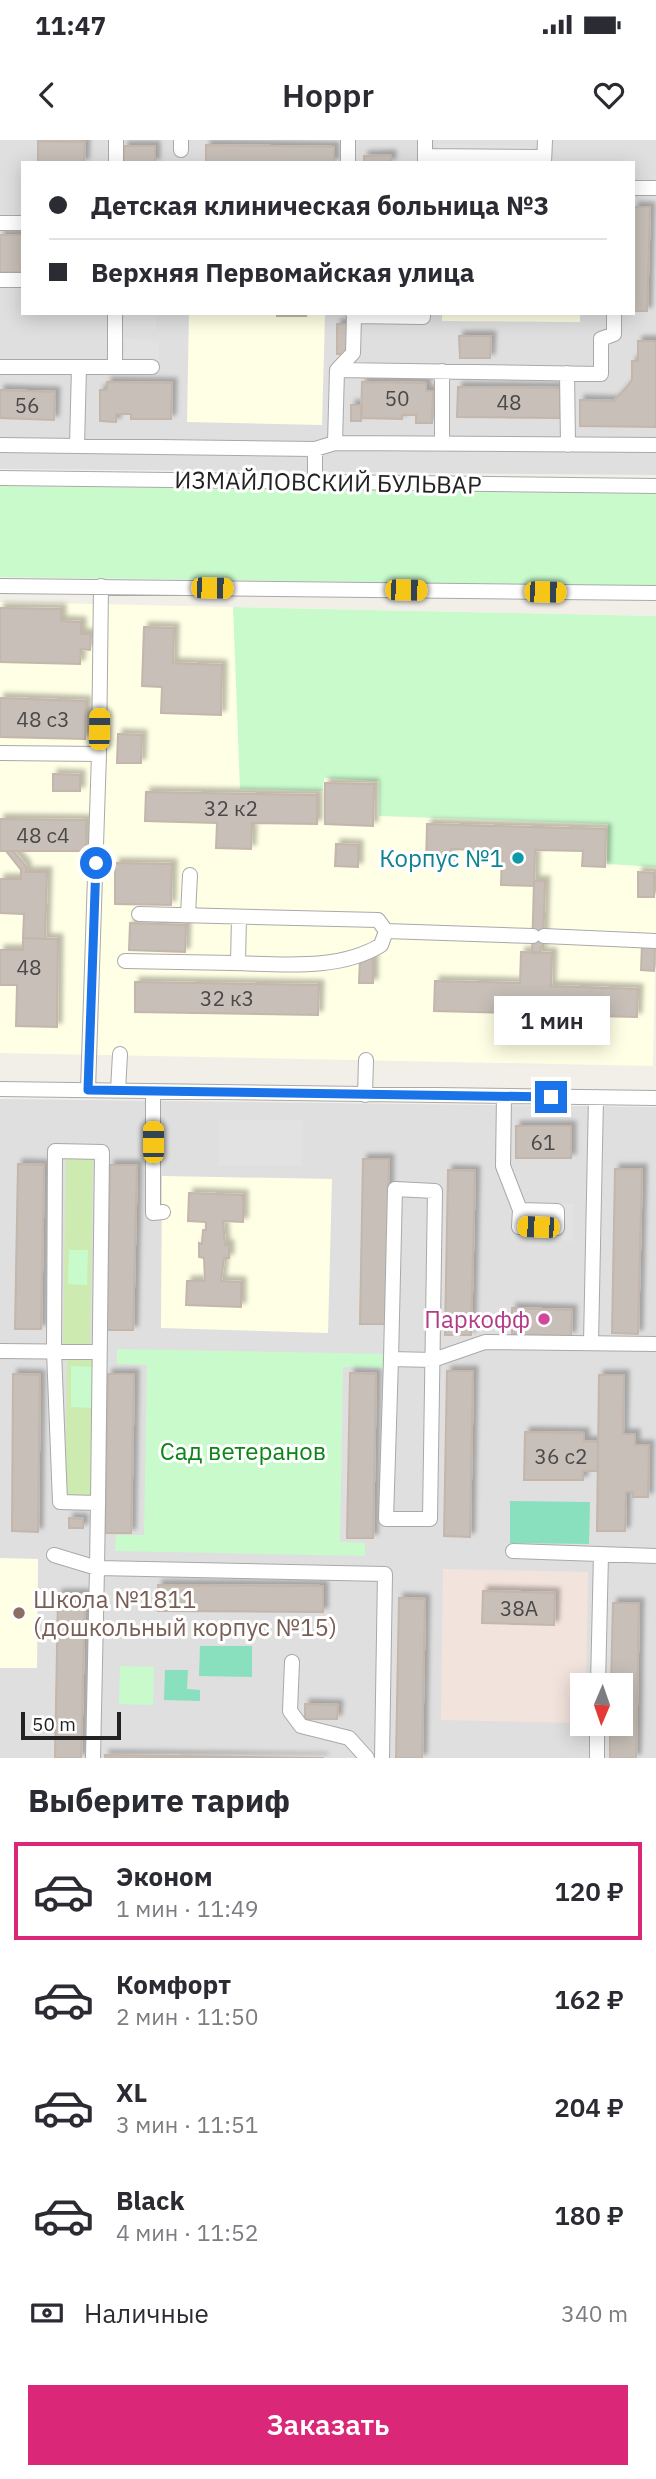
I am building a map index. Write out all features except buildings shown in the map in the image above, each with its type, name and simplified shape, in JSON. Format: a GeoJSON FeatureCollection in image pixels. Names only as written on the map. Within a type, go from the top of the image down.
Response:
{"type":"FeatureCollection","features":[{"type":"Feature","properties":{"kind":"street"},"geometry":{"type":"LineString","coordinates":[[116,140],[116,161]]}},
{"type":"Feature","properties":{"kind":"street"},"geometry":{"type":"LineString","coordinates":[[348,140],[348,161]]}},
{"type":"Feature","properties":{"kind":"street"},"geometry":{"type":"LineString","coordinates":[[425,140],[425,159],[544,160],[545,140]]}},
{"type":"Feature","properties":{"kind":"street"},"geometry":{"type":"LineString","coordinates":[[635,188],[656,188]]}},
{"type":"Feature","properties":{"kind":"street"},"geometry":{"type":"LineString","coordinates":[[0,223],[21,223]]}},
{"type":"Feature","properties":{"kind":"street"},"geometry":{"type":"LineString","coordinates":[[0,280],[21,280]]}},
{"type":"Feature","properties":{"kind":"street"},"geometry":{"type":"LineString","coordinates":[[115,315],[115,367]]}},
{"type":"Feature","properties":{"kind":"street"},"geometry":{"type":"LineString","coordinates":[[335,443],[337,370],[353,353],[353,315],[423,315]]}},
{"type":"Feature","properties":{"kind":"street"},"geometry":{"type":"LineString","coordinates":[[337,370],[601,374],[601,339],[614,334],[614,315]]}},
{"type":"Feature","properties":{"kind":"street"},"geometry":{"type":"LineString","coordinates":[[0,367],[144,365]]}},
{"type":"Feature","properties":{"kind":"street"},"geometry":{"type":"LineString","coordinates":[[77,446],[79,367]]}},
{"type":"Feature","properties":{"kind":"street"},"geometry":{"type":"LineString","coordinates":[[442,371],[442,444]]}},
{"type":"Feature","properties":{"kind":"street"},"geometry":{"type":"LineString","coordinates":[[568,373],[568,445]]}},
{"type":"Feature","properties":{"kind":"street"},"geometry":{"type":"LineString","coordinates":[[0,445],[315,449],[335,443],[656,445]]}},
{"type":"Feature","properties":{"kind":"street"},"geometry":{"type":"LineString","coordinates":[[315,449],[315,482]]}},
{"type":"Feature","properties":{"kind":"street","name":"ИЗМАЙЛОВСКИЙ БУЛЬВАР"},"geometry":{"type":"LineString","coordinates":[[0,478],[656,486]]}},
{"type":"Feature","properties":{"kind":"street"},"geometry":{"type":"LineString","coordinates":[[0,586],[656,593]]}},
{"type":"Feature","properties":{"kind":"street"},"geometry":{"type":"LineString","coordinates":[[88,1090],[99,754],[101,586]]}},
{"type":"Feature","properties":{"kind":"street"},"geometry":{"type":"LineString","coordinates":[[0,753],[99,754]]}},
{"type":"Feature","properties":{"kind":"street"},"geometry":{"type":"LineString","coordinates":[[188,915],[190,875]]}},
{"type":"Feature","properties":{"kind":"street"},"geometry":{"type":"LineString","coordinates":[[139,914],[378,920],[386,931]]}},
{"type":"Feature","properties":{"kind":"street"},"geometry":{"type":"LineString","coordinates":[[238,963],[239,917]]}},
{"type":"Feature","properties":{"kind":"street"},"geometry":{"type":"LineString","coordinates":[[386,931],[656,941]]}},
{"type":"Feature","properties":{"kind":"street"},"geometry":{"type":"LineString","coordinates":[[125,961],[330,962],[368,953],[381,945],[386,931]]}},
{"type":"Feature","properties":{"kind":"street"},"geometry":{"type":"LineString","coordinates":[[118,1091],[120,1054]]}},
{"type":"Feature","properties":{"kind":"street"},"geometry":{"type":"LineString","coordinates":[[365,1095],[366,1060]]}},
{"type":"Feature","properties":{"kind":"street"},"geometry":{"type":"LineString","coordinates":[[0,1088],[656,1098]]}},
{"type":"Feature","properties":{"kind":"street"},"geometry":{"type":"LineString","coordinates":[[153,1091],[153,1213],[163,1212]]}},
{"type":"Feature","properties":{"kind":"street"},"geometry":{"type":"LineString","coordinates":[[505,1096],[503,1166],[520,1210]]}},
{"type":"Feature","properties":{"kind":"street"},"geometry":{"type":"LineString","coordinates":[[591,1343],[596,1097]]}},
{"type":"Feature","properties":{"kind":"street"},"geometry":{"type":"LineString","coordinates":[[93,1758],[98,1503],[102,1152],[55,1151],[54,1351],[60,1503],[98,1503]]}},
{"type":"Feature","properties":{"kind":"street"},"geometry":{"type":"LineString","coordinates":[[394,1189],[435,1191],[433,1360],[430,1519],[386,1519],[394,1189]]}},
{"type":"Feature","properties":{"kind":"street"},"geometry":{"type":"LineString","coordinates":[[391,1359],[433,1360],[485,1342],[656,1344]]}},
{"type":"Feature","properties":{"kind":"street"},"geometry":{"type":"LineString","coordinates":[[0,1351],[99,1352]]}},
{"type":"Feature","properties":{"kind":"street"},"geometry":{"type":"LineString","coordinates":[[513,1551],[656,1556]]}},
{"type":"Feature","properties":{"kind":"street"},"geometry":{"type":"LineString","coordinates":[[598,1673],[601,1554]]}},
{"type":"Feature","properties":{"kind":"street"},"geometry":{"type":"LineString","coordinates":[[54,1555],[97,1568],[385,1574],[382,1758]]}},
{"type":"Feature","properties":{"kind":"street"},"geometry":{"type":"LineString","coordinates":[[292,1662],[290,1711],[301,1726],[349,1738],[367,1758]]}},
{"type":"Feature","properties":{"kind":"street"},"geometry":{"type":"LineString","coordinates":[[597,1736],[597,1758]]}},
{"type":"Feature","properties":{"kind":"shaded area"},"geometry":{"type":"Polygon","coordinates":[[[0,140],[656,140],[656,475],[0,469],[0,140]]]}},
{"type":"Feature","properties":{"kind":"shaded area"},"geometry":{"type":"Polygon","coordinates":[[[437,144],[532,146],[532,161],[437,161],[437,144]]]}},
{"type":"Feature","properties":{"kind":"shaded area"},"geometry":{"type":"Polygon","coordinates":[[[124,315],[156,315],[156,330],[124,330],[124,315]]]}},
{"type":"Feature","properties":{"kind":"shaded area"},"geometry":{"type":"Polygon","coordinates":[[[189,315],[325,315],[322,425],[187,422],[189,315]]]}},
{"type":"Feature","properties":{"kind":"shaded area"},"geometry":{"type":"Polygon","coordinates":[[[442,315],[580,315],[580,322],[442,321],[442,315]]]}},
{"type":"Feature","properties":{"kind":"shaded area"},"geometry":{"type":"Polygon","coordinates":[[[125,339],[159,341],[159,362],[124,361],[125,339]]]}},
{"type":"Feature","properties":{"kind":"shaded area"},"geometry":{"type":"Polygon","coordinates":[[[0,602],[656,616],[653,1066],[0,1053],[0,602]]]}},
{"type":"Feature","properties":{"kind":"shaded area"},"geometry":{"type":"Polygon","coordinates":[[[0,1099],[656,1107],[656,1758],[0,1758],[0,1099]]]}},
{"type":"Feature","properties":{"kind":"shaded area"},"geometry":{"type":"Polygon","coordinates":[[[219,1120],[303,1120],[302,1166],[218,1165],[219,1120]]]}},
{"type":"Feature","properties":{"kind":"shaded area"},"geometry":{"type":"Polygon","coordinates":[[[162,1176],[332,1179],[328,1333],[161,1328],[162,1176]]]}},
{"type":"Feature","properties":{"kind":"shaded area"},"geometry":{"type":"Polygon","coordinates":[[[512,1202],[574,1204],[573,1241],[511,1240],[512,1202]]]}},
{"type":"Feature","properties":{"kind":"shaded area","name":"Школа №1811 (дошкольный корпус №15)"},"geometry":{"type":"Polygon","coordinates":[[[0,1558],[38,1559],[37,1668],[0,1668],[0,1558]]]}},
{"type":"Feature","properties":{"kind":"shaded area"},"geometry":{"type":"Polygon","coordinates":[[[443,1569],[588,1572],[586,1673],[570,1673],[570,1723],[441,1720],[443,1569]]]}},
{"type":"Feature","properties":{"kind":"green space"},"geometry":{"type":"Polygon","coordinates":[[[0,486],[656,494],[656,586],[0,577],[0,486]]]}},
{"type":"Feature","properties":{"kind":"green space"},"geometry":{"type":"Polygon","coordinates":[[[233,607],[656,616],[656,867],[607,864],[608,824],[379,816],[379,781],[324,778],[323,791],[240,789],[233,607]]]}},
{"type":"Feature","properties":{"kind":"green space"},"geometry":{"type":"Polygon","coordinates":[[[66,1157],[93,1157],[90,1349],[63,1348],[66,1157]]]}},
{"type":"Feature","properties":{"kind":"green space"},"geometry":{"type":"Polygon","coordinates":[[[69,1250],[88,1250],[87,1285],[68,1284],[69,1250]]]}},
{"type":"Feature","properties":{"kind":"green space","name":"Сад ветеранов"},"geometry":{"type":"Polygon","coordinates":[[[117,1349],[384,1354],[384,1368],[343,1367],[340,1542],[365,1543],[365,1556],[115,1551],[116,1535],[144,1535],[147,1365],[117,1364],[117,1349]]]}},
{"type":"Feature","properties":{"kind":"green space"},"geometry":{"type":"Polygon","coordinates":[[[67,1357],[96,1357],[94,1499],[65,1498],[67,1357]]]}},
{"type":"Feature","properties":{"kind":"green space"},"geometry":{"type":"Polygon","coordinates":[[[71,1366],[92,1367],[91,1408],[71,1407],[71,1366]]]}},
{"type":"Feature","properties":{"kind":"green space"},"geometry":{"type":"Polygon","coordinates":[[[510,1501],[590,1502],[589,1544],[510,1543],[510,1501]]]}},
{"type":"Feature","properties":{"kind":"green space"},"geometry":{"type":"Polygon","coordinates":[[[200,1646],[252,1646],[252,1677],[199,1676],[200,1646]]]}},
{"type":"Feature","properties":{"kind":"green space"},"geometry":{"type":"Polygon","coordinates":[[[120,1666],[154,1667],[153,1705],[119,1704],[120,1666]]]}},
{"type":"Feature","properties":{"kind":"green space"},"geometry":{"type":"Polygon","coordinates":[[[165,1670],[188,1670],[187,1689],[200,1690],[200,1701],[164,1700],[165,1670]]]}},
{"type":"Feature","properties":{"kind":"place","name":"Корпус №1"},"geometry":{"type":"Point","coordinates":[518,858]}},
{"type":"Feature","properties":{"kind":"place","name":"Паркофф"},"geometry":{"type":"Point","coordinates":[544,1319]}},
{"type":"Feature","properties":{"kind":"place","name":"Школа №1811 (дошкольный корпус №15)"},"geometry":{"type":"Point","coordinates":[19,1613]}},
{"type":"Feature","properties":{"kind":"route"},"geometry":{"type":"LineString","coordinates":[[96,863],[88,1090],[551,1097]]}}]}
